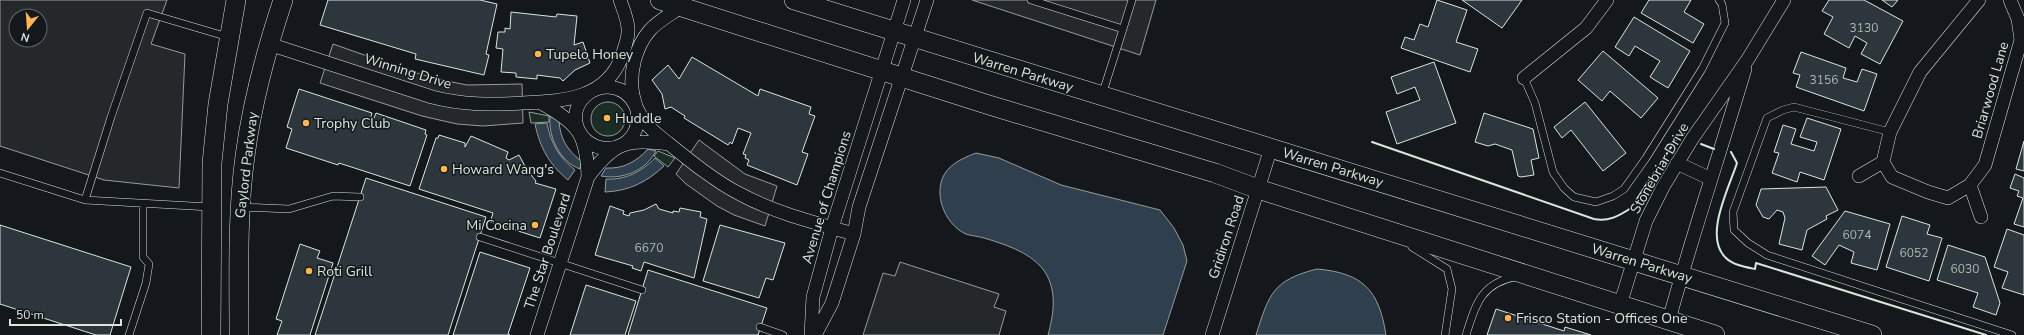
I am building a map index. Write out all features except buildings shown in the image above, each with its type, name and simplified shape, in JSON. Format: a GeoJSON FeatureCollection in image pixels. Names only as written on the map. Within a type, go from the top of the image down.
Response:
{"type":"FeatureCollection","features":[{"type":"Feature","properties":{"kind":"main road"},"geometry":{"type":"LineString","coordinates":[[211,335],[210,207],[214,133],[236,0]]}},
{"type":"Feature","properties":{"kind":"main road","name":"Gaylord Parkway"},"geometry":{"type":"LineString","coordinates":[[239,335],[240,207],[250,124],[256,92],[283,0]]}},
{"type":"Feature","properties":{"kind":"main road"},"geometry":{"type":"LineString","coordinates":[[660,0],[881,71],[1215,173],[1258,189],[1715,335]]}},
{"type":"Feature","properties":{"kind":"main road","name":"Warren Parkway"},"geometry":{"type":"LineString","coordinates":[[794,0],[1872,335]]}},
{"type":"Feature","properties":{"kind":"main road"},"geometry":{"type":"LineString","coordinates":[[210,207],[240,207]]}},
{"type":"Feature","properties":{"kind":"street"},"geometry":{"type":"LineString","coordinates":[[580,133],[576,118],[577,108],[582,99],[589,92],[610,77],[618,66],[621,57],[628,29],[620,0]]}},
{"type":"Feature","properties":{"kind":"street","name":"Avenue of Champions"},"geometry":{"type":"LineString","coordinates":[[811,335],[813,297],[832,228],[904,0]]}},
{"type":"Feature","properties":{"kind":"street"},"geometry":{"type":"LineString","coordinates":[[815,335],[832,303],[854,234],[859,207],[901,77],[916,39],[928,0]]}},
{"type":"Feature","properties":{"kind":"street"},"geometry":{"type":"LineString","coordinates":[[1524,78],[1586,28],[1608,0]]}},
{"type":"Feature","properties":{"kind":"street","name":"Stonebriar Drive"},"geometry":{"type":"LineString","coordinates":[[1620,305],[1646,221],[1677,162],[1748,59],[1784,0]]}},
{"type":"Feature","properties":{"kind":"street"},"geometry":{"type":"LineString","coordinates":[[1859,176],[1883,162],[1890,132],[1920,72],[1979,0]]}},
{"type":"Feature","properties":{"kind":"street","name":"Briarwood Lane"},"geometry":{"type":"LineString","coordinates":[[1883,162],[1892,177],[1928,192],[1948,198],[1970,185],[1985,165],[2021,40],[2018,19],[2010,0]]}},
{"type":"Feature","properties":{"kind":"street"},"geometry":{"type":"LineString","coordinates":[[620,146],[632,136],[637,127],[638,116],[632,78],[634,62],[642,42],[650,29],[681,7]]}},
{"type":"Feature","properties":{"kind":"street","name":"Winning Drive"},"geometry":{"type":"LineString","coordinates":[[269,44],[453,102],[484,105],[541,103],[570,100],[589,92]]}},
{"type":"Feature","properties":{"kind":"street"},"geometry":{"type":"LineString","coordinates":[[621,57],[634,62]]}},
{"type":"Feature","properties":{"kind":"street","name":"Stonebriar Drive"},"geometry":{"type":"LineString","coordinates":[[1669,320],[1681,275],[1748,59]]}},
{"type":"Feature","properties":{"kind":"street"},"geometry":{"type":"LineString","coordinates":[[589,92],[605,86],[616,88],[626,93],[648,125],[669,144],[739,194],[781,211],[854,234]]}},
{"type":"Feature","properties":{"kind":"street"},"geometry":{"type":"LineString","coordinates":[[541,103],[566,117],[587,142],[597,147],[609,149],[643,141],[669,144]]}},
{"type":"Feature","properties":{"kind":"street","name":"The Star Boulevard"},"geometry":{"type":"LineString","coordinates":[[537,335],[588,177],[587,154],[580,133]]}},
{"type":"Feature","properties":{"kind":"street","name":"The Star Boulevard"},"geometry":{"type":"LineString","coordinates":[[588,177],[604,157],[620,146]]}},
{"type":"Feature","properties":{"kind":"street","name":"Gridiron Road"},"geometry":{"type":"LineString","coordinates":[[1212,335],[1271,148]]}},
{"type":"Feature","properties":{"kind":"street"},"geometry":{"type":"LineString","coordinates":[[1677,162],[1711,179]]}},
{"type":"Feature","properties":{"kind":"street"},"geometry":{"type":"LineString","coordinates":[[1970,185],[1981,217]]}},
{"type":"Feature","properties":{"kind":"lane"},"geometry":{"type":"LineString","coordinates":[[1031,0],[1123,29]]}},
{"type":"Feature","properties":{"kind":"lane"},"geometry":{"type":"LineString","coordinates":[[1102,96],[1132,0]]}},
{"type":"Feature","properties":{"kind":"lane"},"geometry":{"type":"LineString","coordinates":[[1524,78],[1535,103],[1553,172],[1564,188],[1574,196],[1596,202],[1613,196],[1624,189],[1646,158],[1702,69],[1725,23],[1722,4],[1719,0]]}},
{"type":"Feature","properties":{"kind":"lane"},"geometry":{"type":"LineString","coordinates":[[85,200],[111,117],[147,13],[229,37]]}},
{"type":"Feature","properties":{"kind":"lane"},"geometry":{"type":"LineString","coordinates":[[1890,132],[1794,107],[1783,110],[1767,118],[1733,212],[1734,230],[1748,243],[1767,255],[2012,335]]}},
{"type":"Feature","properties":{"kind":"lane"},"geometry":{"type":"LineString","coordinates":[[0,173],[85,200],[210,207]]}},
{"type":"Feature","properties":{"kind":"lane"},"geometry":{"type":"LineString","coordinates":[[240,207],[289,209],[333,196],[360,197]]}},
{"type":"Feature","properties":{"kind":"lane"},"geometry":{"type":"LineString","coordinates":[[129,335],[146,284],[149,264],[143,257],[143,204]]}},
{"type":"Feature","properties":{"kind":"lane"},"geometry":{"type":"LineString","coordinates":[[1367,224],[1426,254],[1447,269],[1452,289],[1445,335]]}},
{"type":"Feature","properties":{"kind":"lane"},"geometry":{"type":"LineString","coordinates":[[480,237],[642,290]]}},
{"type":"Feature","properties":{"kind":"lane"},"geometry":{"type":"LineString","coordinates":[[1466,335],[1475,306],[1487,289],[1501,279],[1526,275]]}},
{"type":"Feature","properties":{"kind":"lane"},"geometry":{"type":"LineString","coordinates":[[760,328],[783,335]]}},
{"type":"Feature","properties":{"kind":"green space"},"geometry":{"type":"Polygon","coordinates":[[[605,102],[611,102],[620,107],[624,113],[624,125],[620,131],[611,136],[605,136],[596,131],[591,122],[591,116],[596,107],[605,102]]]}},
{"type":"Feature","properties":{"kind":"green space"},"geometry":{"type":"Polygon","coordinates":[[[529,112],[549,116],[549,122],[531,123],[529,112]]]}},
{"type":"Feature","properties":{"kind":"green space"},"geometry":{"type":"Polygon","coordinates":[[[658,151],[675,158],[668,167],[654,156],[658,151]]]}},
{"type":"Feature","properties":{"kind":"shaded area"},"geometry":{"type":"Polygon","coordinates":[[[0,0],[167,0],[151,44],[185,54],[179,188],[104,180],[0,146],[0,0]]]}},
{"type":"Feature","properties":{"kind":"shaded area"},"geometry":{"type":"Polygon","coordinates":[[[972,0],[1156,0],[1140,55],[972,0]]]}},
{"type":"Feature","properties":{"kind":"shaded area"},"geometry":{"type":"Polygon","coordinates":[[[333,44],[437,79],[467,85],[522,84],[523,123],[483,126],[457,124],[422,116],[320,83],[333,44]]]}},
{"type":"Feature","properties":{"kind":"shaded area"},"geometry":{"type":"Polygon","coordinates":[[[699,140],[745,174],[777,186],[765,226],[734,215],[717,206],[686,184],[676,174],[699,140]]]}},
{"type":"Feature","properties":{"kind":"shaded area"},"geometry":{"type":"Polygon","coordinates":[[[900,262],[999,294],[994,307],[1006,311],[999,335],[863,335],[883,273],[895,276],[900,262]]]}},
{"type":"Feature","properties":{"kind":"water"},"geometry":{"type":"Polygon","coordinates":[[[550,116],[559,121],[561,133],[565,143],[581,161],[580,169],[567,161],[557,148],[551,132],[550,116]]]}},
{"type":"Feature","properties":{"kind":"water"},"geometry":{"type":"Polygon","coordinates":[[[547,123],[556,150],[575,170],[568,180],[561,174],[546,155],[537,133],[535,124],[547,123]]]}},
{"type":"Feature","properties":{"kind":"water"},"geometry":{"type":"Polygon","coordinates":[[[648,149],[656,151],[652,158],[640,169],[617,177],[601,176],[606,168],[629,164],[639,158],[648,149]]]}},
{"type":"Feature","properties":{"kind":"water"},"geometry":{"type":"Polygon","coordinates":[[[976,153],[999,158],[1061,185],[1160,210],[1174,228],[1183,245],[1187,261],[1163,335],[1048,335],[1052,318],[1053,292],[1051,284],[1042,268],[1037,262],[1016,249],[982,237],[968,235],[960,231],[950,221],[941,203],[941,182],[947,170],[957,162],[976,153]]]}},
{"type":"Feature","properties":{"kind":"water"},"geometry":{"type":"Polygon","coordinates":[[[655,158],[664,166],[651,177],[630,188],[605,192],[606,179],[620,178],[633,174],[655,158]]]}},
{"type":"Feature","properties":{"kind":"water"},"geometry":{"type":"Polygon","coordinates":[[[1317,269],[1333,271],[1346,275],[1357,280],[1366,287],[1373,295],[1379,306],[1386,335],[1256,335],[1269,299],[1275,291],[1291,278],[1317,269]]]}},
{"type":"Feature","properties":{"kind":"wall"},"geometry":{"type":"LineString","coordinates":[[1372,142],[1594,219],[1604,220],[1618,216],[1631,208],[1681,132],[1684,134]]}},
{"type":"Feature","properties":{"kind":"wall"},"geometry":{"type":"LineString","coordinates":[[1701,144],[1714,149]]}},
{"type":"Feature","properties":{"kind":"wall"},"geometry":{"type":"LineString","coordinates":[[1731,152],[1737,163],[1724,199],[1717,225],[1717,238],[1720,249],[1726,258],[1739,265],[1755,269],[1756,263],[1986,335]]}},
{"type":"Feature","properties":{"kind":"place","name":"Tupelo Honey"},"geometry":{"type":"Point","coordinates":[538,54]}},
{"type":"Feature","properties":{"kind":"place","name":"Huddle"},"geometry":{"type":"Point","coordinates":[607,118]}},
{"type":"Feature","properties":{"kind":"place","name":"Trophy Club"},"geometry":{"type":"Point","coordinates":[306,123]}},
{"type":"Feature","properties":{"kind":"place","name":"Howard Wang's"},"geometry":{"type":"Point","coordinates":[444,169]}},
{"type":"Feature","properties":{"kind":"place","name":"Mi Cocina"},"geometry":{"type":"Point","coordinates":[535,225]}},
{"type":"Feature","properties":{"kind":"place","name":"Roti Grill"},"geometry":{"type":"Point","coordinates":[309,271]}},
{"type":"Feature","properties":{"kind":"place","name":"Frisco Station - Offices One"},"geometry":{"type":"Point","coordinates":[1508,318]}}]}
